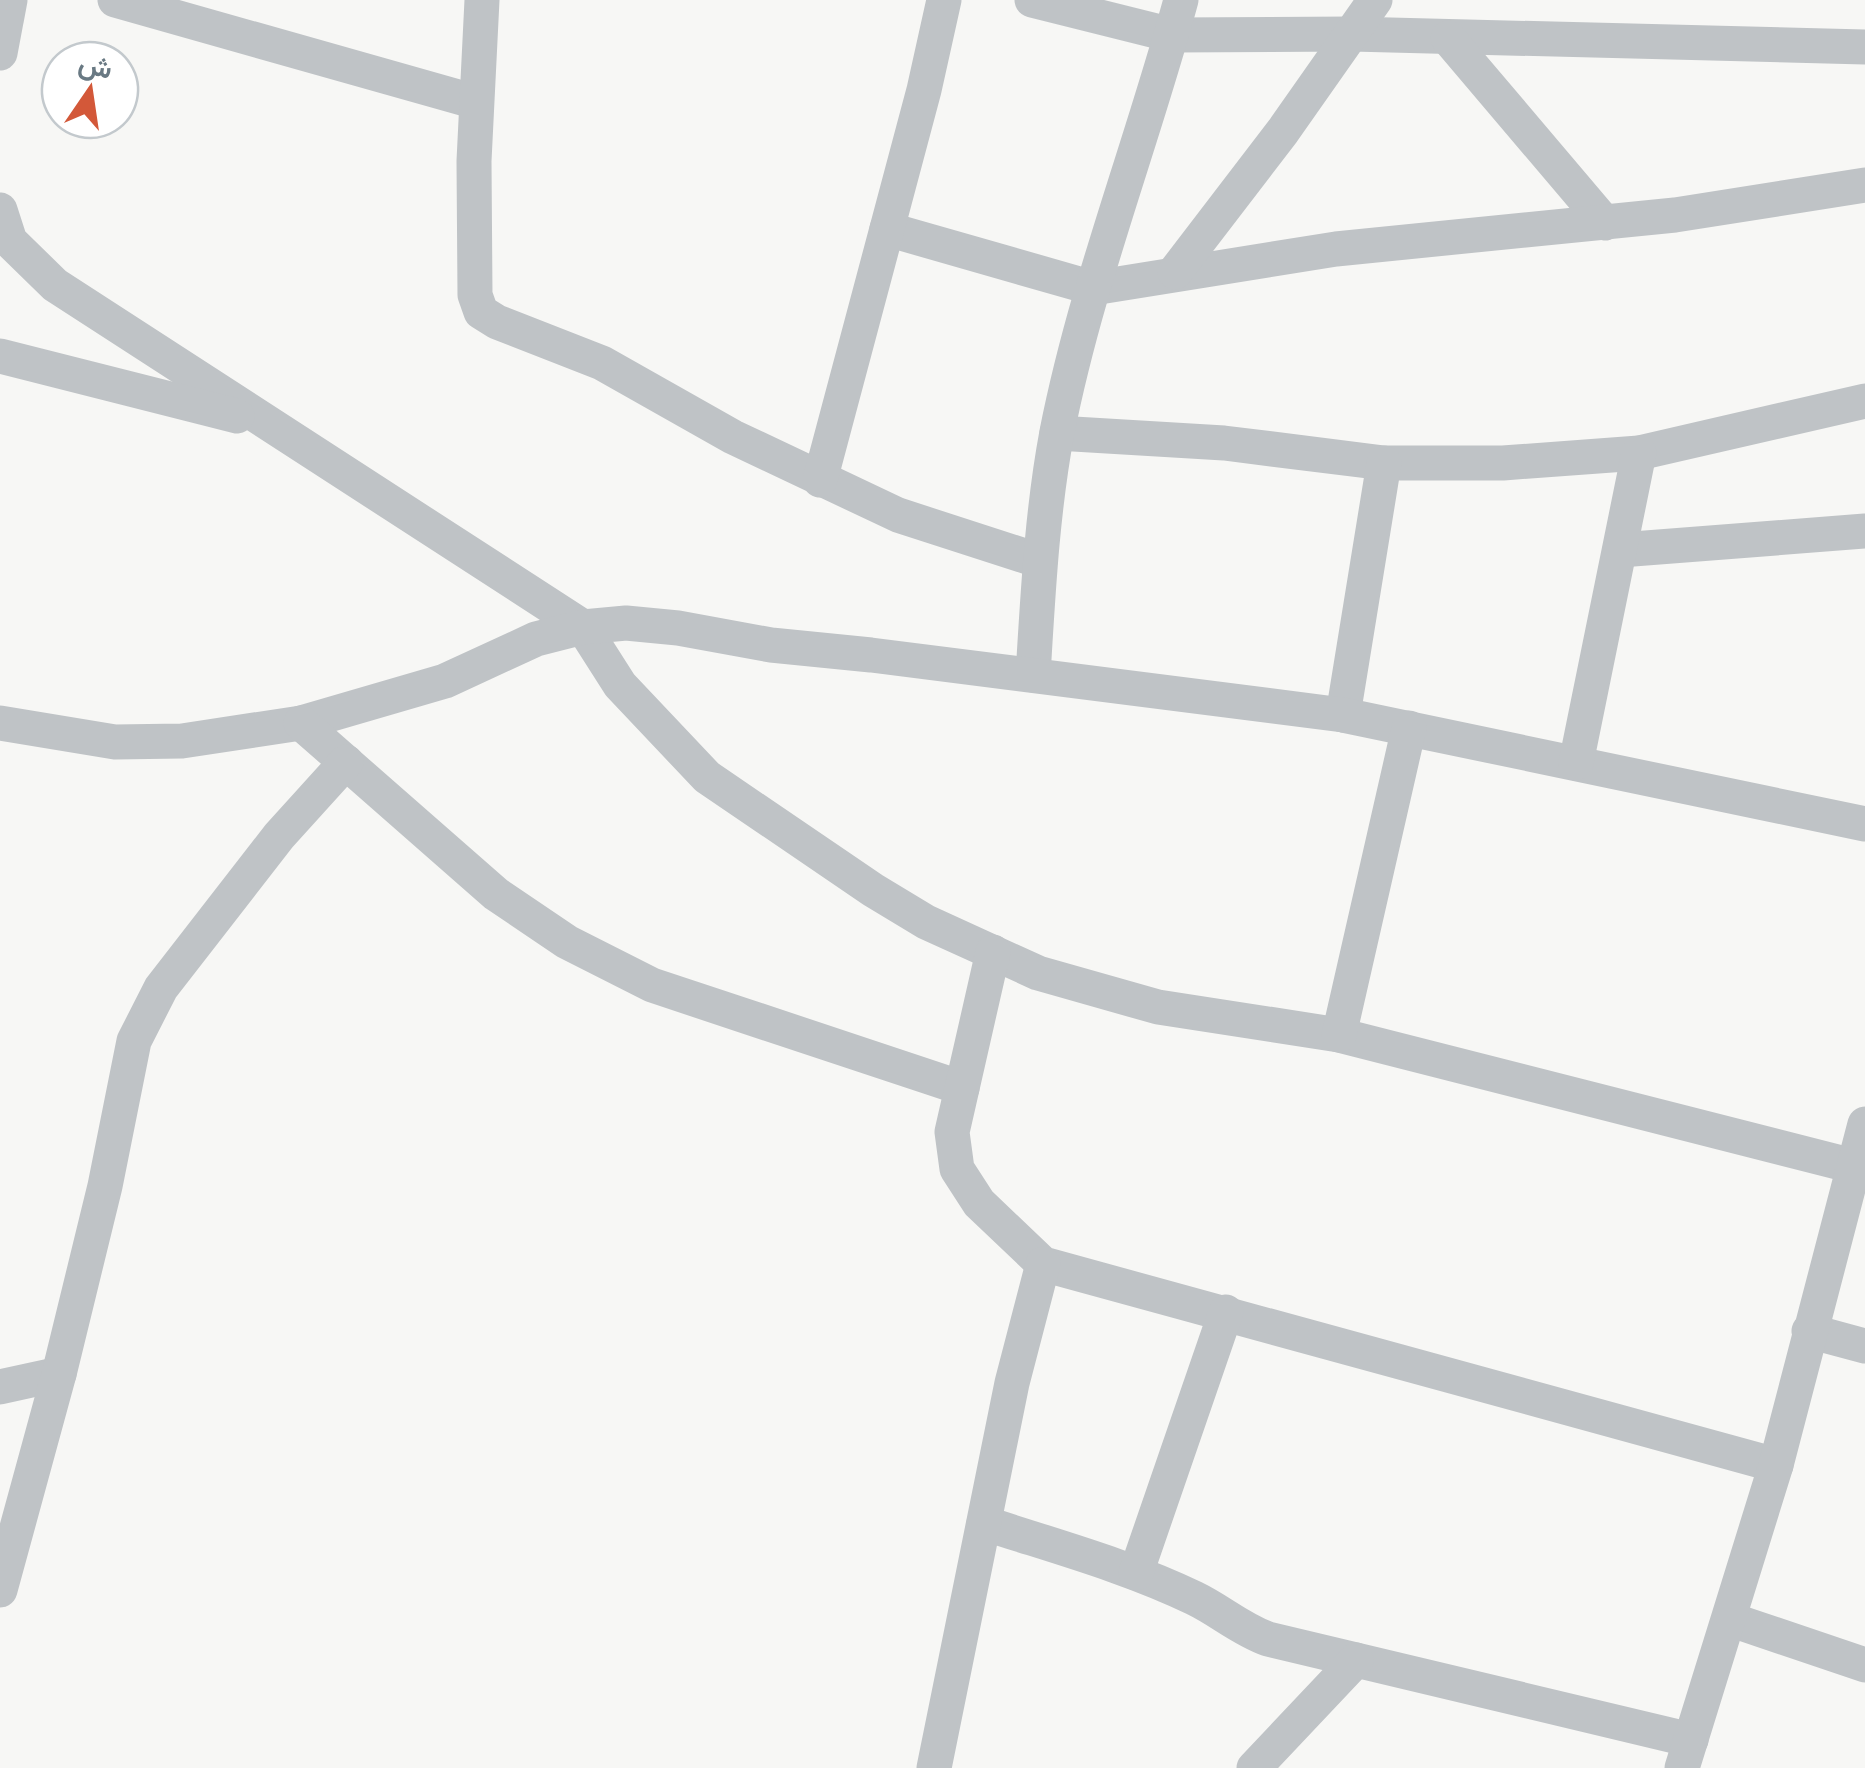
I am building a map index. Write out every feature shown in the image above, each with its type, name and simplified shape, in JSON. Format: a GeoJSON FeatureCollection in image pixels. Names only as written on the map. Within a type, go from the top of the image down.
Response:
{"type":"FeatureCollection","features":[{"type":"Feature","properties":{"kind":"street"},"geometry":{"type":"LineString","coordinates":[[0,53],[10,0]]}},
{"type":"Feature","properties":{"kind":"street"},"geometry":{"type":"LineString","coordinates":[[115,0],[476,102]]}},
{"type":"Feature","properties":{"kind":"street"},"geometry":{"type":"LineString","coordinates":[[482,0],[476,102],[475,296],[481,312],[632,378],[682,410],[898,515],[1040,561]]}},
{"type":"Feature","properties":{"kind":"street"},"geometry":{"type":"LineString","coordinates":[[820,480],[924,90],[944,0]]}},
{"type":"Feature","properties":{"kind":"street"},"geometry":{"type":"LineString","coordinates":[[1032,0],[1172,35],[1352,34],[1865,47]]}},
{"type":"Feature","properties":{"kind":"street"},"geometry":{"type":"LineString","coordinates":[[1033,675],[1040,561],[1057,433],[1093,288],[1181,0]]}},
{"type":"Feature","properties":{"kind":"street"},"geometry":{"type":"LineString","coordinates":[[1175,272],[1283,131],[1376,0]]}},
{"type":"Feature","properties":{"kind":"street"},"geometry":{"type":"LineString","coordinates":[[1448,38],[1604,223]]}},
{"type":"Feature","properties":{"kind":"street"},"geometry":{"type":"LineString","coordinates":[[887,228],[1093,288],[1175,272],[1336,250],[1675,215],[1865,185]]}},
{"type":"Feature","properties":{"kind":"street"},"geometry":{"type":"LineString","coordinates":[[0,210],[10,240],[55,286],[582,628],[620,685],[707,776],[926,922],[1038,972],[1158,1007],[1339,1036],[1860,1168]]}},
{"type":"Feature","properties":{"kind":"street"},"geometry":{"type":"LineString","coordinates":[[0,356],[268,424]]}},
{"type":"Feature","properties":{"kind":"street"},"geometry":{"type":"LineString","coordinates":[[1057,433],[1224,442],[1384,463],[1503,463],[1639,453],[1865,401]]}},
{"type":"Feature","properties":{"kind":"street"},"geometry":{"type":"LineString","coordinates":[[1576,763],[1639,453]]}},
{"type":"Feature","properties":{"kind":"street"},"geometry":{"type":"LineString","coordinates":[[1342,715],[1384,463]]}},
{"type":"Feature","properties":{"kind":"street"},"geometry":{"type":"LineString","coordinates":[[1620,550],[1865,531]]}},
{"type":"Feature","properties":{"kind":"street"},"geometry":{"type":"LineString","coordinates":[[0,723],[115,742],[182,741],[301,722],[411,693],[536,639],[626,623],[678,628],[772,646],[1342,715],[1865,824]]}},
{"type":"Feature","properties":{"kind":"street"},"geometry":{"type":"LineString","coordinates":[[301,722],[496,894],[567,942],[652,985],[962,1088]]}},
{"type":"Feature","properties":{"kind":"street"},"geometry":{"type":"LineString","coordinates":[[1339,1036],[1409,728]]}},
{"type":"Feature","properties":{"kind":"street"},"geometry":{"type":"LineString","coordinates":[[0,1590],[105,1186],[134,1040],[172,974],[280,836],[346,762]]}},
{"type":"Feature","properties":{"kind":"street"},"geometry":{"type":"LineString","coordinates":[[993,952],[952,1132],[957,1170],[979,1203],[1043,1264],[1776,1465]]}},
{"type":"Feature","properties":{"kind":"street"},"geometry":{"type":"LineString","coordinates":[[984,1523],[1136,1573],[1198,1600],[1244,1630],[1687,1754],[1776,1465],[1808,1331],[1860,1168],[1865,1124]]}},
{"type":"Feature","properties":{"kind":"street"},"geometry":{"type":"LineString","coordinates":[[934,1768],[1012,1383],[1043,1264]]}},
{"type":"Feature","properties":{"kind":"street"},"geometry":{"type":"LineString","coordinates":[[1136,1573],[1226,1312]]}},
{"type":"Feature","properties":{"kind":"street"},"geometry":{"type":"LineString","coordinates":[[1808,1331],[1865,1346]]}},
{"type":"Feature","properties":{"kind":"street"},"geometry":{"type":"LineString","coordinates":[[0,1387],[59,1374]]}},
{"type":"Feature","properties":{"kind":"street"},"geometry":{"type":"LineString","coordinates":[[1728,1619],[1865,1665]]}},
{"type":"Feature","properties":{"kind":"street"},"geometry":{"type":"LineString","coordinates":[[1254,1768],[1356,1660]]}}]}
